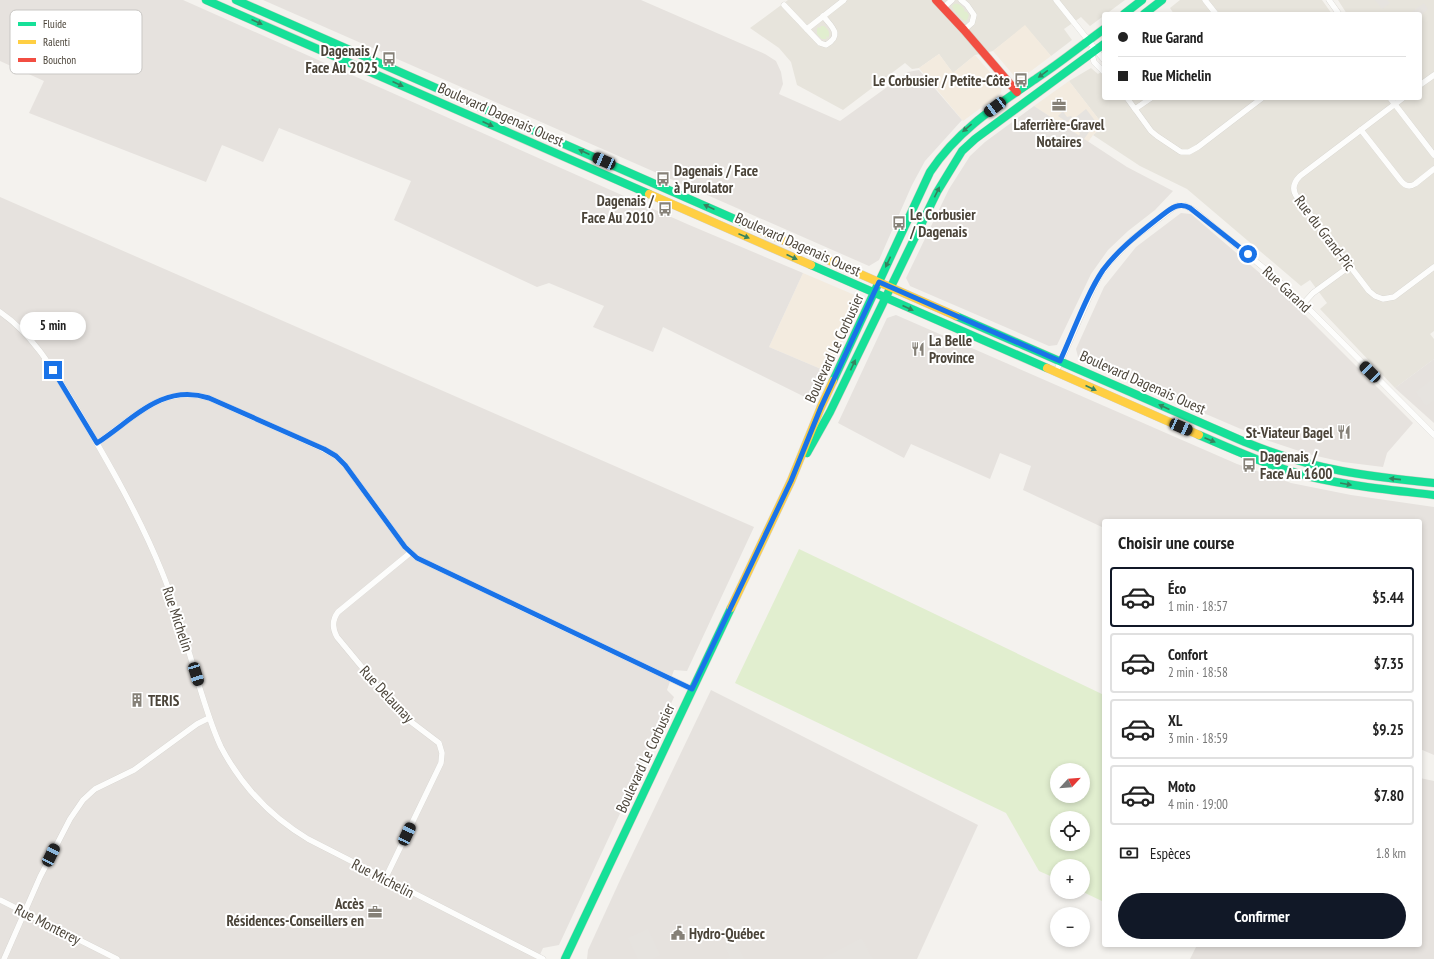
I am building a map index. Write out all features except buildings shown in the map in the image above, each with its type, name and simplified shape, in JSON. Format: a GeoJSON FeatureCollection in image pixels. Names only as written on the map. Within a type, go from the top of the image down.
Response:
{"type":"FeatureCollection","features":[{"type":"Feature","properties":{"kind":"main road","name":"Boulevard Dagenais Ouest"},"geometry":{"type":"LineString","coordinates":[[206,0],[1240,453],[1282,468],[1341,483],[1434,495]]}},
{"type":"Feature","properties":{"kind":"main road","name":"Boulevard Dagenais Ouest"},"geometry":{"type":"LineString","coordinates":[[236,0],[1245,442],[1282,456],[1316,466],[1352,473],[1434,483]]}},
{"type":"Feature","properties":{"kind":"main road"},"geometry":{"type":"LineString","coordinates":[[936,0],[964,30],[1016,92]]}},
{"type":"Feature","properties":{"kind":"main road"},"geometry":{"type":"LineString","coordinates":[[1127,12],[1142,0]]}},
{"type":"Feature","properties":{"kind":"main road"},"geometry":{"type":"LineString","coordinates":[[1147,12],[1162,0]]}},
{"type":"Feature","properties":{"kind":"main road","name":"Boulevard Le Corbusier"},"geometry":{"type":"LineString","coordinates":[[565,959],[791,481],[821,407],[875,293],[917,198],[936,162],[950,145],[964,132],[1102,30]]}},
{"type":"Feature","properties":{"kind":"main road","name":"Boulevard Le Corbusier"},"geometry":{"type":"LineString","coordinates":[[791,481],[830,412],[950,167],[962,151],[986,131],[1102,45]]}},
{"type":"Feature","properties":{"kind":"street"},"geometry":{"type":"LineString","coordinates":[[807,29],[844,0]]}},
{"type":"Feature","properties":{"kind":"street"},"geometry":{"type":"LineString","coordinates":[[943,8],[952,0]]}},
{"type":"Feature","properties":{"kind":"street"},"geometry":{"type":"LineString","coordinates":[[961,0],[967,5],[974,15],[972,23],[964,30]]}},
{"type":"Feature","properties":{"kind":"street"},"geometry":{"type":"LineString","coordinates":[[1056,0],[1088,40],[1094,51],[1102,58]]}},
{"type":"Feature","properties":{"kind":"street"},"geometry":{"type":"LineString","coordinates":[[1205,0],[1214,12]]}},
{"type":"Feature","properties":{"kind":"street"},"geometry":{"type":"LineString","coordinates":[[1329,0],[1338,12]]}},
{"type":"Feature","properties":{"kind":"street"},"geometry":{"type":"LineString","coordinates":[[784,5],[822,44],[826,45],[835,38],[835,33],[823,16]]}},
{"type":"Feature","properties":{"kind":"street"},"geometry":{"type":"LineString","coordinates":[[1094,51],[1094,62],[1102,70]]}},
{"type":"Feature","properties":{"kind":"street"},"geometry":{"type":"LineString","coordinates":[[1422,84],[1434,75]]}},
{"type":"Feature","properties":{"kind":"street"},"geometry":{"type":"LineString","coordinates":[[1128,100],[1157,136],[1179,151],[1189,152],[1198,147],[1259,100]]}},
{"type":"Feature","properties":{"kind":"street"},"geometry":{"type":"LineString","coordinates":[[1135,109],[1148,100]]}},
{"type":"Feature","properties":{"kind":"street"},"geometry":{"type":"LineString","coordinates":[[1392,100],[1434,155]]}},
{"type":"Feature","properties":{"kind":"street","name":"Rue du Grand-Pic"},"geometry":{"type":"LineString","coordinates":[[1400,100],[1300,176],[1295,182],[1294,189],[1297,197],[1350,266],[1371,293],[1378,298],[1386,299],[1397,296],[1434,267]]}},
{"type":"Feature","properties":{"kind":"street"},"geometry":{"type":"LineString","coordinates":[[1361,130],[1401,181],[1406,185],[1415,184],[1434,170]]}},
{"type":"Feature","properties":{"kind":"street","name":"Rue Garand"},"geometry":{"type":"LineString","coordinates":[[1056,372],[1092,291],[1103,270],[1131,240],[1169,210],[1179,205],[1187,206],[1261,264],[1434,435]]}},
{"type":"Feature","properties":{"kind":"street"},"geometry":{"type":"LineString","coordinates":[[1303,304],[1313,293],[1350,266]]}},
{"type":"Feature","properties":{"kind":"street","name":"Rue Michelin"},"geometry":{"type":"LineString","coordinates":[[0,312],[22,330],[42,353],[97,443],[132,508],[160,567],[173,600],[209,718],[222,747],[235,770],[252,791],[270,811],[295,831],[308,839],[385,880],[543,959]]}},
{"type":"Feature","properties":{"kind":"street"},"geometry":{"type":"LineString","coordinates":[[97,443],[141,411],[161,399],[170,396],[185,395],[209,398],[324,449],[336,456],[348,469],[410,553],[424,562],[692,689]]}},
{"type":"Feature","properties":{"kind":"street","name":"Rue Delaunay"},"geometry":{"type":"LineString","coordinates":[[385,880],[441,763],[443,756],[442,750],[437,741],[404,716],[385,696],[337,637],[333,629],[333,623],[335,616],[340,610],[410,553]]}},
{"type":"Feature","properties":{"kind":"street"},"geometry":{"type":"LineString","coordinates":[[4,959],[24,912],[61,836],[73,814],[83,800],[95,789],[134,770],[197,724],[209,718]]}},
{"type":"Feature","properties":{"kind":"street","name":"Rue Monterey"},"geometry":{"type":"LineString","coordinates":[[0,900],[117,959]]}},
{"type":"Feature","properties":{"kind":"shaded area"},"geometry":{"type":"Polygon","coordinates":[[[0,0],[183,0],[687,224],[803,273],[769,347],[828,372],[813,401],[663,327],[653,352],[593,327],[604,306],[549,283],[537,287],[394,220],[411,181],[279,128],[263,162],[222,145],[206,182],[29,113],[44,81],[29,74],[142,74],[142,10],[10,10],[10,66],[0,61],[0,0]]]}},
{"type":"Feature","properties":{"kind":"shaded area"},"geometry":{"type":"Polygon","coordinates":[[[263,0],[641,0],[765,54],[776,61],[781,72],[783,84],[779,94],[840,121],[908,72],[919,70],[962,120],[925,161],[912,185],[879,260],[869,266],[263,0]]]}},
{"type":"Feature","properties":{"kind":"shaded area"},"geometry":{"type":"Polygon","coordinates":[[[788,0],[1125,0],[1109,12],[1102,12],[1102,17],[1090,26],[1081,17],[1064,29],[1072,40],[1051,56],[1025,26],[993,51],[975,55],[953,73],[939,54],[919,68],[912,69],[905,63],[843,110],[797,85],[791,62],[779,48],[750,28],[788,0]]]}},
{"type":"Feature","properties":{"kind":"shaded area"},"geometry":{"type":"Polygon","coordinates":[[[1180,0],[1322,0],[1331,12],[1173,12],[1170,8],[1180,0]]]}},
{"type":"Feature","properties":{"kind":"shaded area"},"geometry":{"type":"Polygon","coordinates":[[[1338,0],[1434,0],[1434,331],[1430,334],[1434,339],[1434,359],[1395,388],[1320,309],[1327,303],[1310,280],[1301,286],[1187,189],[1140,166],[1093,135],[1104,126],[1069,81],[1091,68],[1098,74],[1102,71],[1102,100],[1422,100],[1422,12],[1346,12],[1338,0]]]}},
{"type":"Feature","properties":{"kind":"shaded area"},"geometry":{"type":"Polygon","coordinates":[[[1375,0],[1387,0],[1390,3],[1382,9],[1375,0]]]}},
{"type":"Feature","properties":{"kind":"shaded area"},"geometry":{"type":"Polygon","coordinates":[[[1424,3],[1428,9],[1422,14],[1422,12],[1412,12],[1424,3]]]}},
{"type":"Feature","properties":{"kind":"shaded area"},"geometry":{"type":"Polygon","coordinates":[[[1025,25],[1051,56],[1019,80],[993,51],[1025,25]]]}},
{"type":"Feature","properties":{"kind":"shaded area"},"geometry":{"type":"Polygon","coordinates":[[[939,54],[953,73],[975,55],[1002,86],[1001,93],[963,121],[919,68],[939,54]]]}},
{"type":"Feature","properties":{"kind":"shaded area"},"geometry":{"type":"Polygon","coordinates":[[[1069,81],[1104,126],[1093,135],[1088,142],[1034,106],[1069,81]]]}},
{"type":"Feature","properties":{"kind":"shaded area"},"geometry":{"type":"Polygon","coordinates":[[[1034,106],[1127,167],[1173,191],[1155,210],[1128,231],[1108,250],[1091,274],[1057,345],[1049,346],[910,286],[906,278],[949,189],[970,156],[985,142],[1034,106]]]}},
{"type":"Feature","properties":{"kind":"shaded area"},"geometry":{"type":"Polygon","coordinates":[[[1086,109],[1096,122],[1087,130],[1089,132],[1084,139],[1079,136],[1080,133],[1071,121],[1086,109]]]}},
{"type":"Feature","properties":{"kind":"shaded area"},"geometry":{"type":"Polygon","coordinates":[[[1063,111],[1067,117],[1072,117],[1067,122],[1058,116],[1063,111]]]}},
{"type":"Feature","properties":{"kind":"shaded area"},"geometry":{"type":"Polygon","coordinates":[[[0,197],[754,527],[687,671],[674,670],[667,690],[674,697],[559,945],[543,948],[538,959],[0,959],[0,197]]]}},
{"type":"Feature","properties":{"kind":"shaded area"},"geometry":{"type":"Polygon","coordinates":[[[1181,213],[1191,214],[1283,293],[1413,423],[1387,453],[1383,467],[1343,462],[1308,454],[1269,441],[1084,362],[1078,357],[1076,349],[1104,287],[1136,247],[1181,213]]]}},
{"type":"Feature","properties":{"kind":"shaded area"},"geometry":{"type":"Polygon","coordinates":[[[803,273],[857,296],[860,303],[828,372],[769,347],[803,273]]]}},
{"type":"Feature","properties":{"kind":"shaded area"},"geometry":{"type":"Polygon","coordinates":[[[896,315],[1237,464],[1291,483],[1351,495],[1434,507],[1434,755],[1422,750],[1422,519],[1102,519],[1102,527],[1023,490],[1031,466],[1000,453],[990,479],[911,444],[904,458],[838,423],[887,318],[896,315]]]}},
{"type":"Feature","properties":{"kind":"shaded area"},"geometry":{"type":"Polygon","coordinates":[[[1434,359],[1434,423],[1395,388],[1434,359]]]}},
{"type":"Feature","properties":{"kind":"shaded area"},"geometry":{"type":"Polygon","coordinates":[[[1434,378],[1434,400],[1426,406],[1416,392],[1434,378]]]}},
{"type":"Feature","properties":{"kind":"shaded area"},"geometry":{"type":"Polygon","coordinates":[[[711,690],[978,825],[917,959],[587,959],[588,950],[621,878],[711,690]]]}},
{"type":"Feature","properties":{"kind":"shaded area"},"geometry":{"type":"Polygon","coordinates":[[[1422,778],[1434,781],[1434,959],[1190,959],[1196,947],[1422,947],[1422,778]]]}},
{"type":"Feature","properties":{"kind":"shaded area"},"geometry":{"type":"Polygon","coordinates":[[[648,929],[660,955],[652,959],[638,959],[628,938],[648,929]]]}},
{"type":"Feature","properties":{"kind":"shaded area"},"geometry":{"type":"Polygon","coordinates":[[[862,938],[873,959],[821,959],[862,938]]]}},
{"type":"Feature","properties":{"kind":"shaded area"},"geometry":{"type":"Polygon","coordinates":[[[735,941],[744,959],[726,959],[730,957],[725,946],[735,941]]]}},
{"type":"Feature","properties":{"kind":"green space"},"geometry":{"type":"Polygon","coordinates":[[[954,4],[960,5],[965,12],[966,11],[969,15],[967,20],[965,21],[957,14],[952,6],[954,4]]]}},
{"type":"Feature","properties":{"kind":"green space"},"geometry":{"type":"Polygon","coordinates":[[[820,26],[824,26],[829,31],[828,38],[827,36],[826,37],[827,39],[822,39],[817,34],[817,29],[818,27],[821,27],[820,26]]]}},
{"type":"Feature","properties":{"kind":"green space"},"geometry":{"type":"Polygon","coordinates":[[[799,549],[1102,694],[1102,901],[1090,895],[1090,859],[1050,859],[1050,876],[1039,871],[1006,813],[735,683],[799,549]]]}},
{"type":"Feature","properties":{"kind":"traffic: fast"},"geometry":{"type":"LineString","coordinates":[[206,0],[649,194]]}},
{"type":"Feature","properties":{"kind":"traffic: fast"},"geometry":{"type":"LineString","coordinates":[[236,0],[746,224]]}},
{"type":"Feature","properties":{"kind":"traffic: fast"},"geometry":{"type":"LineString","coordinates":[[1127,12],[1142,0]]}},
{"type":"Feature","properties":{"kind":"traffic: fast"},"geometry":{"type":"LineString","coordinates":[[1147,12],[1162,0]]}},
{"type":"Feature","properties":{"kind":"traffic: fast"},"geometry":{"type":"LineString","coordinates":[[833,381],[930,172],[941,157],[965,131],[1102,30]]}},
{"type":"Feature","properties":{"kind":"traffic: fast"},"geometry":{"type":"LineString","coordinates":[[807,453],[830,412],[937,192],[962,151],[975,139],[1102,45]]}},
{"type":"Feature","properties":{"kind":"traffic: fast"},"geometry":{"type":"LineString","coordinates":[[811,265],[1047,368]]}},
{"type":"Feature","properties":{"kind":"traffic: fast"},"geometry":{"type":"LineString","coordinates":[[956,316],[1245,442],[1269,451],[1305,463],[1330,469],[1377,477],[1434,483]]}},
{"type":"Feature","properties":{"kind":"traffic: fast"},"geometry":{"type":"LineString","coordinates":[[1199,435],[1265,463],[1307,476],[1354,485],[1434,495]]}},
{"type":"Feature","properties":{"kind":"traffic: fast"},"geometry":{"type":"LineString","coordinates":[[565,959],[731,608]]}},
{"type":"Feature","properties":{"kind":"traffic: slow"},"geometry":{"type":"LineString","coordinates":[[649,194],[811,265]]}},
{"type":"Feature","properties":{"kind":"traffic: slow"},"geometry":{"type":"LineString","coordinates":[[746,224],[956,316]]}},
{"type":"Feature","properties":{"kind":"traffic: slow"},"geometry":{"type":"LineString","coordinates":[[1047,368],[1199,435]]}},
{"type":"Feature","properties":{"kind":"traffic: slow"},"geometry":{"type":"LineString","coordinates":[[731,608],[791,481],[833,381]]}},
{"type":"Feature","properties":{"kind":"traffic: jam"},"geometry":{"type":"LineString","coordinates":[[936,0],[1017,92]]}},
{"type":"Feature","properties":{"kind":"place","name":"Dagenais / Face Au 2025"},"geometry":{"type":"Point","coordinates":[389,59]}},
{"type":"Feature","properties":{"kind":"place","name":"Le Corbusier / Petite-Côte"},"geometry":{"type":"Point","coordinates":[1021,80]}},
{"type":"Feature","properties":{"kind":"place","name":"Laferrière-Gravel Notaires"},"geometry":{"type":"Point","coordinates":[1059,105]}},
{"type":"Feature","properties":{"kind":"place","name":"Dagenais / Face à Purolator"},"geometry":{"type":"Point","coordinates":[663,179]}},
{"type":"Feature","properties":{"kind":"place","name":"Dagenais / Face Au 2010"},"geometry":{"type":"Point","coordinates":[665,209]}},
{"type":"Feature","properties":{"kind":"place","name":"Le Corbusier / Dagenais"},"geometry":{"type":"Point","coordinates":[899,223]}},
{"type":"Feature","properties":{"kind":"place","name":"La Belle Province"},"geometry":{"type":"Point","coordinates":[918,349]}},
{"type":"Feature","properties":{"kind":"place","name":"St-Viateur Bagel"},"geometry":{"type":"Point","coordinates":[1344,432]}},
{"type":"Feature","properties":{"kind":"place","name":"Dagenais / Face Au 1600"},"geometry":{"type":"Point","coordinates":[1249,465]}},
{"type":"Feature","properties":{"kind":"place","name":"TERIS"},"geometry":{"type":"Point","coordinates":[137,700]}},
{"type":"Feature","properties":{"kind":"place","name":"Accès Résidences-Conseillers en"},"geometry":{"type":"Point","coordinates":[375,912]}},
{"type":"Feature","properties":{"kind":"place","name":"Hydro-Québec"},"geometry":{"type":"Point","coordinates":[678,933]}},
{"type":"Feature","properties":{"kind":"route"},"geometry":{"type":"LineString","coordinates":[[53,370],[97,443],[152,403],[170,396],[190,395],[209,398],[331,452],[345,465],[405,547],[417,558],[692,689],[791,481],[821,407],[879,282],[1060,361],[1103,270],[1131,240],[1173,208],[1182,204],[1187,206],[1248,254]]}}]}
